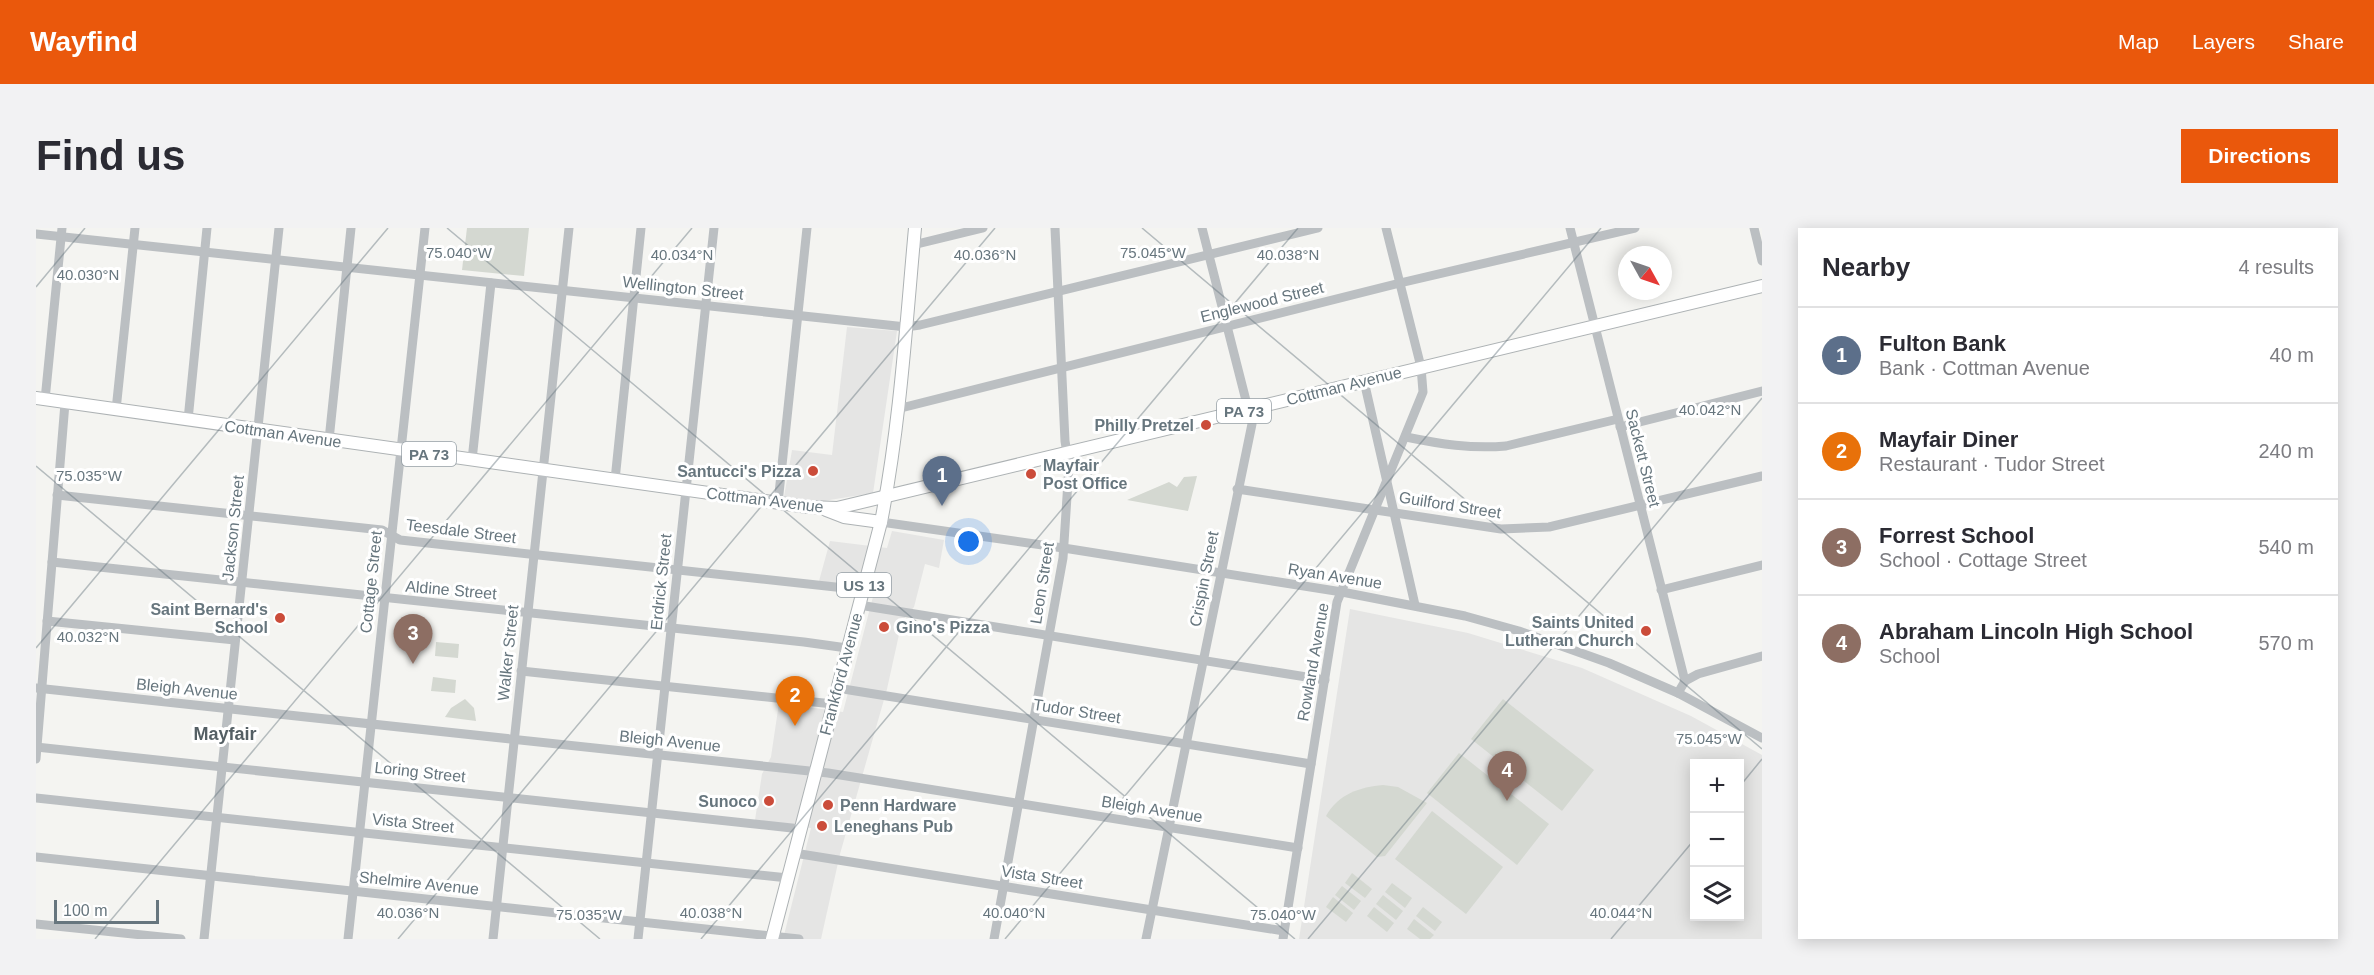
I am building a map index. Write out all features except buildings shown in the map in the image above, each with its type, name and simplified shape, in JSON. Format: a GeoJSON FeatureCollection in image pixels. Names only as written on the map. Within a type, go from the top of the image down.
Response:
{"type":"FeatureCollection","features":[{"type":"Feature","properties":{"kind":"main road","name":"Frankford Avenue"},"geometry":{"type":"LineString","coordinates":[[772,937],[880,522],[897,409],[915,228]]}},
{"type":"Feature","properties":{"kind":"main road","name":"Cottman Avenue"},"geometry":{"type":"LineString","coordinates":[[40,399],[778,503],[822,508],[844,507],[1762,286]]}},
{"type":"Feature","properties":{"kind":"main road"},"geometry":{"type":"LineString","coordinates":[[822,508],[844,517],[880,522]]}},
{"type":"Feature","properties":{"kind":"street"},"geometry":{"type":"LineString","coordinates":[[116,410],[135,228]]}},
{"type":"Feature","properties":{"kind":"street"},"geometry":{"type":"LineString","coordinates":[[188,420],[207,228]]}},
{"type":"Feature","properties":{"kind":"street","name":"Jackson Street"},"geometry":{"type":"LineString","coordinates":[[204,939],[279,228]]}},
{"type":"Feature","properties":{"kind":"street"},"geometry":{"type":"LineString","coordinates":[[329,440],[351,228]]}},
{"type":"Feature","properties":{"kind":"street","name":"Cottage Street"},"geometry":{"type":"LineString","coordinates":[[348,939],[424,228]]}},
{"type":"Feature","properties":{"kind":"street","name":"Walker Street"},"geometry":{"type":"LineString","coordinates":[[493,939],[569,228]]}},
{"type":"Feature","properties":{"kind":"street"},"geometry":{"type":"LineString","coordinates":[[615,480],[641,228]]}},
{"type":"Feature","properties":{"kind":"street","name":"Erdrick Street"},"geometry":{"type":"LineString","coordinates":[[638,939],[714,228]]}},
{"type":"Feature","properties":{"kind":"street"},"geometry":{"type":"LineString","coordinates":[[778,503],[807,228]]}},
{"type":"Feature","properties":{"kind":"street"},"geometry":{"type":"LineString","coordinates":[[913,245],[983,228]]}},
{"type":"Feature","properties":{"kind":"street","name":"Leon Street"},"geometry":{"type":"LineString","coordinates":[[994,939],[1063,549],[1069,466],[1055,228]]}},
{"type":"Feature","properties":{"kind":"street","name":"Crispin Street"},"geometry":{"type":"LineString","coordinates":[[1146,939],[1252,424],[1202,228]]}},
{"type":"Feature","properties":{"kind":"street","name":"Wellington Street"},"geometry":{"type":"LineString","coordinates":[[36,234],[62,232],[133,245],[906,327],[1318,228]]}},
{"type":"Feature","properties":{"kind":"street","name":"Rowland Avenue"},"geometry":{"type":"LineString","coordinates":[[1283,935],[1337,602],[1423,392],[1421,367],[1386,228]]}},
{"type":"Feature","properties":{"kind":"street","name":"Sackett Street"},"geometry":{"type":"LineString","coordinates":[[1570,228],[1685,681]]}},
{"type":"Feature","properties":{"kind":"street","name":"Englewood Street"},"geometry":{"type":"LineString","coordinates":[[897,409],[1635,228]]}},
{"type":"Feature","properties":{"kind":"street"},"geometry":{"type":"LineString","coordinates":[[1754,228],[1762,261]]}},
{"type":"Feature","properties":{"kind":"street"},"geometry":{"type":"LineString","coordinates":[[40,399],[62,232]]}},
{"type":"Feature","properties":{"kind":"street"},"geometry":{"type":"LineString","coordinates":[[472,460],[491,283]]}},
{"type":"Feature","properties":{"kind":"street"},"geometry":{"type":"LineString","coordinates":[[1365,381],[1415,605]]}},
{"type":"Feature","properties":{"kind":"street"},"geometry":{"type":"LineString","coordinates":[[1406,437],[1459,447],[1506,446],[1762,391]]}},
{"type":"Feature","properties":{"kind":"street"},"geometry":{"type":"LineString","coordinates":[[36,759],[39,688],[47,621],[65,403]]}},
{"type":"Feature","properties":{"kind":"street","name":"Guilford Street"},"geometry":{"type":"LineString","coordinates":[[1238,489],[1501,529],[1549,527],[1762,476]]}},
{"type":"Feature","properties":{"kind":"street","name":"Teesdale Street"},"geometry":{"type":"LineString","coordinates":[[57,495],[386,530],[400,540],[863,590]]}},
{"type":"Feature","properties":{"kind":"street","name":"Ryan Avenue"},"geometry":{"type":"LineString","coordinates":[[880,522],[1221,573],[1415,605],[1519,631],[1599,660],[1678,693],[1762,738]]}},
{"type":"Feature","properties":{"kind":"street","name":"Aldine Street"},"geometry":{"type":"LineString","coordinates":[[52,562],[847,648]]}},
{"type":"Feature","properties":{"kind":"street"},"geometry":{"type":"LineString","coordinates":[[1661,590],[1762,565]]}},
{"type":"Feature","properties":{"kind":"street"},"geometry":{"type":"LineString","coordinates":[[859,605],[1325,680]]}},
{"type":"Feature","properties":{"kind":"street"},"geometry":{"type":"LineString","coordinates":[[47,621],[236,640]]}},
{"type":"Feature","properties":{"kind":"street"},"geometry":{"type":"LineString","coordinates":[[1678,693],[1685,681],[1698,674],[1762,656]]}},
{"type":"Feature","properties":{"kind":"street"},"geometry":{"type":"LineString","coordinates":[[521,670],[833,704]]}},
{"type":"Feature","properties":{"kind":"street","name":"Bleigh Avenue"},"geometry":{"type":"LineString","coordinates":[[39,688],[816,771],[1298,848]]}},
{"type":"Feature","properties":{"kind":"street","name":"Tudor Street"},"geometry":{"type":"LineString","coordinates":[[837,688],[1311,764]]}},
{"type":"Feature","properties":{"kind":"street","name":"Loring Street"},"geometry":{"type":"LineString","coordinates":[[36,747],[801,829]]}},
{"type":"Feature","properties":{"kind":"street","name":"Vista Street"},"geometry":{"type":"LineString","coordinates":[[36,798],[788,879]]}},
{"type":"Feature","properties":{"kind":"street","name":"Vista Street"},"geometry":{"type":"LineString","coordinates":[[794,853],[1152,910],[1283,935]]}},
{"type":"Feature","properties":{"kind":"street","name":"Shelmire Avenue"},"geometry":{"type":"LineString","coordinates":[[36,857],[799,939]]}},
{"type":"Feature","properties":{"kind":"street"},"geometry":{"type":"LineString","coordinates":[[36,924],[181,939]]}},
{"type":"Feature","properties":{"kind":"shaded area"},"geometry":{"type":"Polygon","coordinates":[[[467,228],[529,228],[524,276],[462,270],[467,228]]]}},
{"type":"Feature","properties":{"kind":"shaded area"},"geometry":{"type":"Polygon","coordinates":[[[847,327],[897,331],[873,493],[817,502],[784,497],[792,450],[832,455],[847,327]]]}},
{"type":"Feature","properties":{"kind":"shaded area"},"geometry":{"type":"Polygon","coordinates":[[[1197,476],[1188,511],[1127,500],[1169,482],[1177,487],[1184,477],[1197,476]]]}},
{"type":"Feature","properties":{"kind":"shaded area"},"geometry":{"type":"Polygon","coordinates":[[[892,531],[944,540],[939,568],[925,564],[914,607],[902,621],[887,689],[840,854],[821,939],[783,939],[811,828],[755,820],[762,774],[771,757],[779,703],[843,712],[875,589],[819,581],[830,541],[887,548],[892,531]]]}},
{"type":"Feature","properties":{"kind":"shaded area"},"geometry":{"type":"Polygon","coordinates":[[[1350,609],[1468,633],[1582,668],[1691,716],[1762,755],[1762,939],[1299,939],[1350,609]]]}},
{"type":"Feature","properties":{"kind":"shaded area"},"geometry":{"type":"Polygon","coordinates":[[[436,642],[459,644],[458,658],[435,656],[436,642]]]}},
{"type":"Feature","properties":{"kind":"shaded area"},"geometry":{"type":"Polygon","coordinates":[[[433,677],[456,680],[455,693],[431,691],[433,677]]]}},
{"type":"Feature","properties":{"kind":"shaded area"},"geometry":{"type":"Polygon","coordinates":[[[465,699],[474,708],[476,721],[445,717],[451,708],[465,699]]]}},
{"type":"Feature","properties":{"kind":"shaded area"},"geometry":{"type":"Polygon","coordinates":[[[1503,699],[1594,770],[1562,811],[1471,739],[1503,699]]]}},
{"type":"Feature","properties":{"kind":"shaded area"},"geometry":{"type":"Polygon","coordinates":[[[1459,753],[1549,824],[1517,865],[1427,793],[1459,753]]]}},
{"type":"Feature","properties":{"kind":"shaded area"},"geometry":{"type":"Polygon","coordinates":[[[1383,785],[1398,787],[1427,803],[1385,856],[1377,857],[1326,816],[1337,802],[1350,793],[1383,785]]]}},
{"type":"Feature","properties":{"kind":"shaded area"},"geometry":{"type":"Polygon","coordinates":[[[1432,811],[1503,867],[1466,914],[1395,859],[1432,811]]]}},
{"type":"Feature","properties":{"kind":"shaded area"},"geometry":{"type":"Polygon","coordinates":[[[1352,873],[1372,889],[1365,898],[1345,883],[1352,873]]]}},
{"type":"Feature","properties":{"kind":"shaded area"},"geometry":{"type":"Polygon","coordinates":[[[1392,883],[1412,898],[1405,908],[1385,892],[1392,883]]]}},
{"type":"Feature","properties":{"kind":"shaded area"},"geometry":{"type":"Polygon","coordinates":[[[1342,886],[1361,901],[1354,910],[1335,895],[1342,886]]]}},
{"type":"Feature","properties":{"kind":"shaded area"},"geometry":{"type":"Polygon","coordinates":[[[1383,895],[1403,911],[1396,920],[1376,904],[1383,895]]]}},
{"type":"Feature","properties":{"kind":"shaded area"},"geometry":{"type":"Polygon","coordinates":[[[1333,897],[1353,913],[1346,922],[1326,907],[1333,897]]]}},
{"type":"Feature","properties":{"kind":"shaded area"},"geometry":{"type":"Polygon","coordinates":[[[1374,907],[1394,923],[1387,932],[1367,916],[1374,907]]]}},
{"type":"Feature","properties":{"kind":"shaded area"},"geometry":{"type":"Polygon","coordinates":[[[1423,907],[1442,922],[1435,931],[1416,916],[1423,907]]]}},
{"type":"Feature","properties":{"kind":"shaded area"},"geometry":{"type":"Polygon","coordinates":[[[1414,919],[1434,935],[1430,939],[1420,939],[1407,929],[1414,919]]]}},
{"type":"Feature","properties":{"kind":"place","name":"Philly Pretzel"},"geometry":{"type":"Point","coordinates":[1206,425]}},
{"type":"Feature","properties":{"kind":"place","name":"Santucci's Pizza"},"geometry":{"type":"Point","coordinates":[813,471]}},
{"type":"Feature","properties":{"kind":"place","name":"Mayfair Post Office"},"geometry":{"type":"Point","coordinates":[1031,474]}},
{"type":"Feature","properties":{"kind":"place","name":"Fulton Bank"},"geometry":{"type":"Point","coordinates":[942,506]}},
{"type":"Feature","properties":{"kind":"place","name":"Saint Bernard's School"},"geometry":{"type":"Point","coordinates":[280,618]}},
{"type":"Feature","properties":{"kind":"place","name":"Gino's Pizza"},"geometry":{"type":"Point","coordinates":[884,627]}},
{"type":"Feature","properties":{"kind":"place","name":"Saints United Lutheran Church"},"geometry":{"type":"Point","coordinates":[1646,631]}},
{"type":"Feature","properties":{"kind":"place","name":"Forrest School"},"geometry":{"type":"Point","coordinates":[413,664]}},
{"type":"Feature","properties":{"kind":"place","name":"Mayfair Diner"},"geometry":{"type":"Point","coordinates":[795,726]}},
{"type":"Feature","properties":{"kind":"place","name":"Sunoco"},"geometry":{"type":"Point","coordinates":[769,801]}},
{"type":"Feature","properties":{"kind":"place","name":"Abraham Lincoln High School"},"geometry":{"type":"Point","coordinates":[1507,801]}},
{"type":"Feature","properties":{"kind":"place","name":"Penn Hardware"},"geometry":{"type":"Point","coordinates":[828,805]}},
{"type":"Feature","properties":{"kind":"place","name":"Leneghans Pub"},"geometry":{"type":"Point","coordinates":[822,826]}},
{"type":"Feature","properties":{"kind":"district","name":"Mayfair"},"geometry":{"type":"Point","coordinates":[225,734]}}]}
